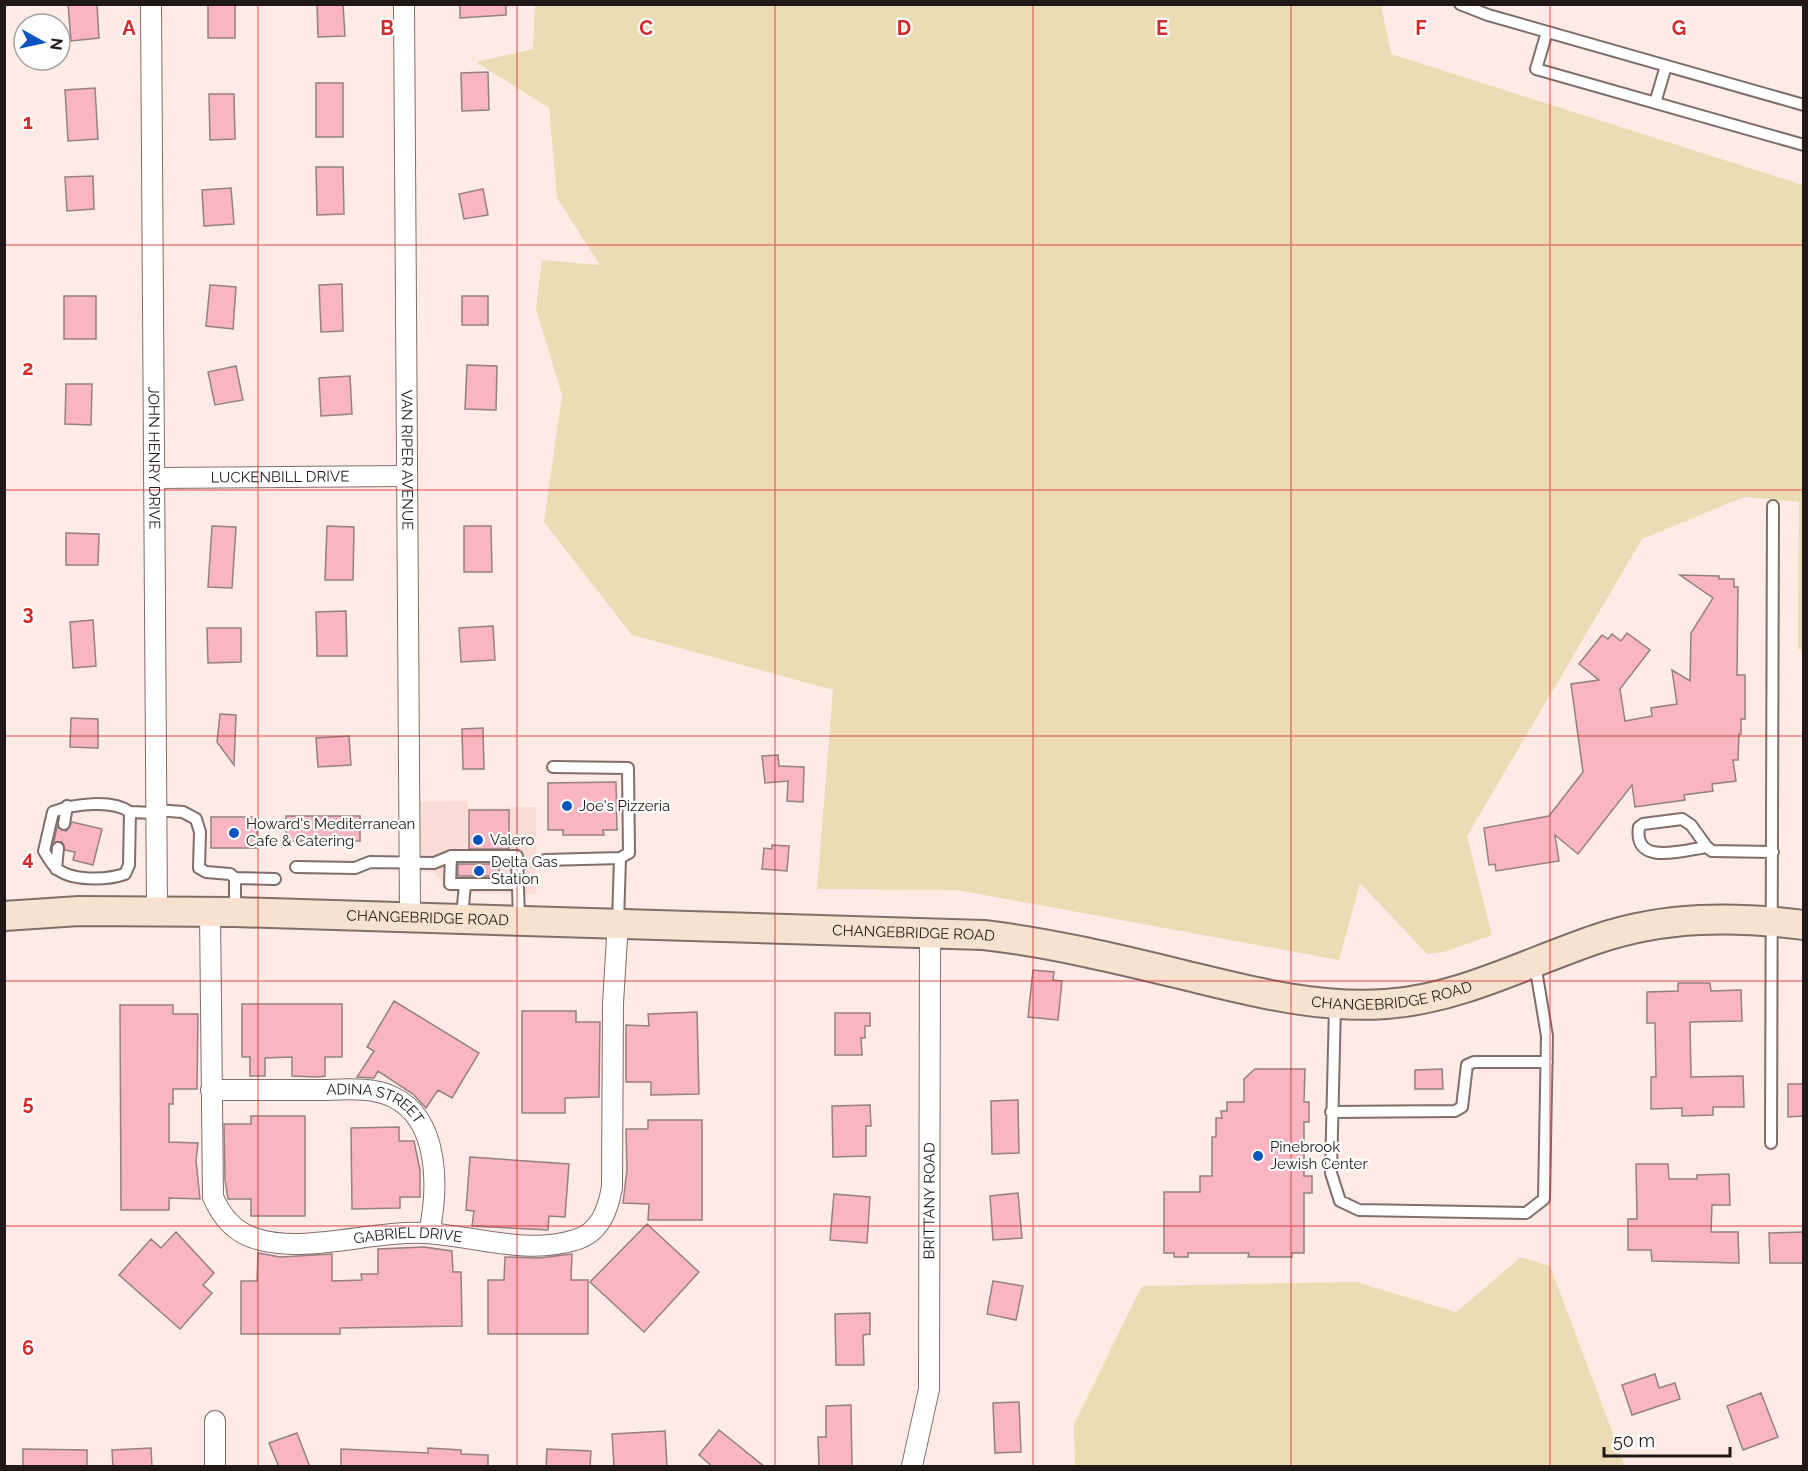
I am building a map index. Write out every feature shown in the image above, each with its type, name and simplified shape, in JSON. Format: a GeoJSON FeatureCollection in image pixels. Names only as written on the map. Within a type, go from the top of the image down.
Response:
{"type":"FeatureCollection","features":[{"type":"Feature","properties":{"kind":"main road","name":"CHANGEBRIDGE ROAD"},"geometry":{"type":"LineString","coordinates":[[4,916],[79,911],[222,911],[930,932],[1041,942],[1235,988],[1335,1004],[1386,1004],[1420,1000],[1454,992],[1599,938],[1638,928],[1706,919],[1773,921],[1803,925]]}},
{"type":"Feature","properties":{"kind":"street","name":"JOHN HENRY DRIVE"},"geometry":{"type":"LineString","coordinates":[[151,4],[157,911]]}},
{"type":"Feature","properties":{"kind":"street","name":"VAN RIPER AVENUE"},"geometry":{"type":"LineString","coordinates":[[404,4],[410,916]]}},
{"type":"Feature","properties":{"kind":"street","name":"LUCKENBILL DRIVE"},"geometry":{"type":"LineString","coordinates":[[154,478],[406,476]]}},
{"type":"Feature","properties":{"kind":"street","name":"GABRIEL DRIVE"},"geometry":{"type":"LineString","coordinates":[[222,911],[211,1090],[213,1197],[231,1226],[246,1235],[273,1243],[429,1233],[512,1244],[548,1244],[585,1236],[602,1220],[612,1187],[613,1003],[618,922]]}},
{"type":"Feature","properties":{"kind":"street","name":"BRITTANY ROAD"},"geometry":{"type":"LineString","coordinates":[[912,1467],[929,1389],[930,932]]}},
{"type":"Feature","properties":{"kind":"street","name":"ADINA STREET"},"geometry":{"type":"LineString","coordinates":[[211,1090],[358,1090],[383,1093],[404,1103],[425,1130],[431,1152],[434,1198],[429,1233]]}},
{"type":"Feature","properties":{"kind":"street"},"geometry":{"type":"LineString","coordinates":[[215,1421],[215,1467]]}},
{"type":"Feature","properties":{"kind":"lane"},"geometry":{"type":"LineString","coordinates":[[1460,4],[1547,32],[1803,105]]}},
{"type":"Feature","properties":{"kind":"lane"},"geometry":{"type":"LineString","coordinates":[[1547,32],[1536,69],[1803,146]]}},
{"type":"Feature","properties":{"kind":"lane"},"geometry":{"type":"LineString","coordinates":[[1654,103],[1666,66]]}},
{"type":"Feature","properties":{"kind":"lane"},"geometry":{"type":"LineString","coordinates":[[1772,1143],[1773,506]]}},
{"type":"Feature","properties":{"kind":"lane"},"geometry":{"type":"LineString","coordinates":[[544,860],[620,858],[629,853],[628,768],[553,767]]}},
{"type":"Feature","properties":{"kind":"lane"},"geometry":{"type":"LineString","coordinates":[[130,812],[129,865],[125,874],[116,877],[79,877],[56,869],[44,851],[53,812],[67,806],[120,806],[130,812],[183,812],[196,819],[200,832],[200,868],[206,872],[230,874],[235,878],[275,879]]}},
{"type":"Feature","properties":{"kind":"lane"},"geometry":{"type":"LineString","coordinates":[[64,824],[67,806]]}},
{"type":"Feature","properties":{"kind":"lane"},"geometry":{"type":"LineString","coordinates":[[1707,847],[1663,854],[1648,852],[1639,836],[1639,827],[1643,824],[1682,819],[1691,825],[1712,851],[1773,852]]}},
{"type":"Feature","properties":{"kind":"lane"},"geometry":{"type":"LineString","coordinates":[[56,869],[58,848]]}},
{"type":"Feature","properties":{"kind":"lane"},"geometry":{"type":"LineString","coordinates":[[451,856],[450,884],[518,884]]}},
{"type":"Feature","properties":{"kind":"lane"},"geometry":{"type":"LineString","coordinates":[[296,867],[355,868],[370,862],[411,864],[434,863],[451,856],[517,856],[519,919]]}},
{"type":"Feature","properties":{"kind":"lane"},"geometry":{"type":"LineString","coordinates":[[618,922],[620,858]]}},
{"type":"Feature","properties":{"kind":"lane"},"geometry":{"type":"LineString","coordinates":[[222,911],[235,878]]}},
{"type":"Feature","properties":{"kind":"lane"},"geometry":{"type":"LineString","coordinates":[[462,917],[465,884]]}},
{"type":"Feature","properties":{"kind":"lane"},"geometry":{"type":"LineString","coordinates":[[1335,1004],[1331,1173],[1340,1200],[1359,1210],[1526,1213],[1544,1199],[1547,1036],[1534,962]]}},
{"type":"Feature","properties":{"kind":"lane"},"geometry":{"type":"LineString","coordinates":[[1331,1112],[1455,1111],[1462,1107],[1467,1065],[1474,1062],[1547,1062]]}},
{"type":"Feature","properties":{"kind":"shaded area"},"geometry":{"type":"Polygon","coordinates":[[[535,5],[1381,5],[1391,54],[1803,185],[1803,653],[1798,648],[1799,502],[1744,497],[1642,539],[1467,836],[1492,935],[1444,952],[1427,954],[1360,883],[1339,960],[957,890],[817,889],[833,690],[632,635],[544,522],[562,395],[536,309],[542,260],[600,265],[557,198],[549,108],[476,62],[533,49],[535,5]]]}},
{"type":"Feature","properties":{"kind":"shaded area","name":"Valero"},"geometry":{"type":"Polygon","coordinates":[[[467,801],[468,808],[536,807],[536,894],[457,892],[432,872],[421,872],[420,802],[467,801]]]}},
{"type":"Feature","properties":{"kind":"shaded area"},"geometry":{"type":"Polygon","coordinates":[[[1521,1257],[1550,1266],[1625,1466],[1075,1466],[1074,1424],[1142,1286],[1356,1282],[1456,1312],[1521,1257]]]}},
{"type":"Feature","properties":{"kind":"building"},"geometry":{"type":"Polygon","coordinates":[[[68,4],[97,4],[99,38],[72,41],[72,12],[69,12],[68,4]]]}},
{"type":"Feature","properties":{"kind":"building"},"geometry":{"type":"Polygon","coordinates":[[[208,4],[235,4],[235,38],[208,38],[208,4]]]}},
{"type":"Feature","properties":{"kind":"building"},"geometry":{"type":"Polygon","coordinates":[[[317,4],[343,4],[345,36],[318,37],[317,4]]]}},
{"type":"Feature","properties":{"kind":"building"},"geometry":{"type":"Polygon","coordinates":[[[460,4],[506,4],[506,15],[460,18],[460,4]]]}},
{"type":"Feature","properties":{"kind":"building"},"geometry":{"type":"Polygon","coordinates":[[[488,72],[489,110],[462,111],[461,73],[488,72]]]}},
{"type":"Feature","properties":{"kind":"building"},"geometry":{"type":"Polygon","coordinates":[[[316,83],[343,83],[343,137],[316,137],[316,83]]]}},
{"type":"Feature","properties":{"kind":"building"},"geometry":{"type":"Polygon","coordinates":[[[95,88],[98,139],[68,141],[65,90],[95,88]]]}},
{"type":"Feature","properties":{"kind":"building"},"geometry":{"type":"Polygon","coordinates":[[[209,94],[234,94],[235,139],[210,140],[209,94]]]}},
{"type":"Feature","properties":{"kind":"building"},"geometry":{"type":"Polygon","coordinates":[[[316,167],[343,167],[344,214],[317,215],[316,167]]]}},
{"type":"Feature","properties":{"kind":"building"},"geometry":{"type":"Polygon","coordinates":[[[93,176],[94,209],[67,211],[65,177],[93,176]]]}},
{"type":"Feature","properties":{"kind":"building"},"geometry":{"type":"Polygon","coordinates":[[[231,188],[234,224],[204,226],[202,190],[231,188]]]}},
{"type":"Feature","properties":{"kind":"building"},"geometry":{"type":"Polygon","coordinates":[[[483,189],[488,215],[464,219],[459,194],[483,189]]]}},
{"type":"Feature","properties":{"kind":"building"},"geometry":{"type":"Polygon","coordinates":[[[342,284],[343,331],[321,332],[319,285],[342,284]]]}},
{"type":"Feature","properties":{"kind":"building"},"geometry":{"type":"Polygon","coordinates":[[[210,285],[236,287],[233,329],[206,326],[210,285]]]}},
{"type":"Feature","properties":{"kind":"building"},"geometry":{"type":"Polygon","coordinates":[[[64,296],[96,296],[96,339],[64,339],[64,296]]]}},
{"type":"Feature","properties":{"kind":"building"},"geometry":{"type":"Polygon","coordinates":[[[462,296],[488,296],[488,325],[462,325],[462,296]]]}},
{"type":"Feature","properties":{"kind":"building"},"geometry":{"type":"Polygon","coordinates":[[[467,365],[497,366],[496,410],[465,409],[467,365]]]}},
{"type":"Feature","properties":{"kind":"building"},"geometry":{"type":"Polygon","coordinates":[[[236,366],[243,400],[215,405],[208,372],[236,366]]]}},
{"type":"Feature","properties":{"kind":"building"},"geometry":{"type":"Polygon","coordinates":[[[350,376],[352,414],[321,416],[319,378],[350,376]]]}},
{"type":"Feature","properties":{"kind":"building"},"geometry":{"type":"Polygon","coordinates":[[[66,384],[92,384],[91,425],[65,424],[66,384]]]}},
{"type":"Feature","properties":{"kind":"building"},"geometry":{"type":"Polygon","coordinates":[[[212,526],[236,527],[232,588],[208,587],[212,526]]]}},
{"type":"Feature","properties":{"kind":"building"},"geometry":{"type":"Polygon","coordinates":[[[327,526],[354,527],[353,580],[325,580],[327,526]]]}},
{"type":"Feature","properties":{"kind":"building"},"geometry":{"type":"Polygon","coordinates":[[[464,526],[491,526],[492,572],[464,572],[464,526]]]}},
{"type":"Feature","properties":{"kind":"building"},"geometry":{"type":"Polygon","coordinates":[[[66,533],[99,534],[98,565],[66,565],[66,533]]]}},
{"type":"Feature","properties":{"kind":"building"},"geometry":{"type":"Polygon","coordinates":[[[1680,575],[1719,576],[1719,579],[1734,579],[1734,587],[1738,587],[1737,675],[1745,675],[1745,719],[1741,719],[1738,760],[1733,760],[1736,781],[1712,784],[1713,791],[1684,795],[1685,800],[1635,807],[1632,785],[1578,854],[1555,835],[1559,861],[1496,871],[1495,864],[1489,865],[1484,828],[1549,816],[1583,772],[1571,684],[1599,680],[1579,664],[1602,635],[1608,639],[1612,634],[1621,641],[1627,633],[1650,650],[1620,689],[1625,721],[1652,716],[1651,708],[1677,704],[1672,670],[1690,681],[1691,633],[1713,598],[1680,575]]]}},
{"type":"Feature","properties":{"kind":"building"},"geometry":{"type":"Polygon","coordinates":[[[346,611],[347,656],[317,656],[316,612],[346,611]]]}},
{"type":"Feature","properties":{"kind":"building"},"geometry":{"type":"Polygon","coordinates":[[[93,620],[96,666],[73,668],[70,622],[93,620]]]}},
{"type":"Feature","properties":{"kind":"building"},"geometry":{"type":"Polygon","coordinates":[[[493,626],[495,660],[461,662],[459,628],[493,626]]]}},
{"type":"Feature","properties":{"kind":"building"},"geometry":{"type":"Polygon","coordinates":[[[207,628],[241,628],[241,662],[208,663],[207,628]]]}},
{"type":"Feature","properties":{"kind":"building"},"geometry":{"type":"Polygon","coordinates":[[[220,714],[236,715],[234,765],[217,742],[220,714]]]}},
{"type":"Feature","properties":{"kind":"building"},"geometry":{"type":"Polygon","coordinates":[[[71,718],[98,719],[98,748],[70,747],[71,718]]]}},
{"type":"Feature","properties":{"kind":"building"},"geometry":{"type":"Polygon","coordinates":[[[483,728],[484,769],[463,769],[462,729],[483,728]]]}},
{"type":"Feature","properties":{"kind":"building"},"geometry":{"type":"Polygon","coordinates":[[[349,736],[351,765],[318,767],[316,738],[349,736]]]}},
{"type":"Feature","properties":{"kind":"building"},"geometry":{"type":"Polygon","coordinates":[[[778,755],[779,766],[804,767],[803,802],[787,801],[788,781],[765,783],[762,756],[778,755]]]}},
{"type":"Feature","properties":{"kind":"building"},"geometry":{"type":"Polygon","coordinates":[[[616,782],[617,830],[603,830],[604,835],[563,835],[563,830],[548,830],[548,783],[616,782]]]}},
{"type":"Feature","properties":{"kind":"building"},"geometry":{"type":"Polygon","coordinates":[[[469,810],[509,810],[509,849],[469,849],[469,810]]]}},
{"type":"Feature","properties":{"kind":"building"},"geometry":{"type":"Polygon","coordinates":[[[286,816],[360,816],[360,841],[286,841],[286,816]]]}},
{"type":"Feature","properties":{"kind":"building","name":"Howard's Mediterranean Cafe & Catering"},"geometry":{"type":"Polygon","coordinates":[[[211,817],[257,817],[257,848],[211,848],[211,817]]]}},
{"type":"Feature","properties":{"kind":"building"},"geometry":{"type":"Polygon","coordinates":[[[72,822],[102,829],[93,865],[73,860],[75,852],[65,850],[62,842],[54,842],[57,827],[66,831],[72,822]]]}},
{"type":"Feature","properties":{"kind":"building"},"geometry":{"type":"Polygon","coordinates":[[[772,845],[789,846],[787,871],[762,869],[764,848],[772,849],[772,845]]]}},
{"type":"Feature","properties":{"kind":"building","name":"Delta Gas Station"},"geometry":{"type":"Polygon","coordinates":[[[458,864],[499,864],[499,876],[458,876],[458,864]]]}},
{"type":"Feature","properties":{"kind":"building"},"geometry":{"type":"Polygon","coordinates":[[[1033,970],[1054,972],[1053,980],[1062,981],[1058,1020],[1028,1017],[1033,970]]]}},
{"type":"Feature","properties":{"kind":"building"},"geometry":{"type":"Polygon","coordinates":[[[1678,983],[1710,983],[1711,991],[1741,990],[1742,1021],[1690,1022],[1691,1077],[1743,1076],[1744,1107],[1713,1107],[1713,1115],[1682,1116],[1682,1108],[1651,1109],[1651,1077],[1656,1077],[1655,1023],[1647,1023],[1647,992],[1678,991],[1678,983]]]}},
{"type":"Feature","properties":{"kind":"building"},"geometry":{"type":"Polygon","coordinates":[[[394,1001],[479,1053],[452,1098],[438,1090],[426,1108],[413,1094],[378,1071],[374,1078],[357,1077],[374,1051],[367,1047],[394,1001]]]}},
{"type":"Feature","properties":{"kind":"building"},"geometry":{"type":"Polygon","coordinates":[[[242,1004],[342,1004],[342,1057],[325,1057],[325,1076],[292,1076],[292,1057],[265,1058],[265,1076],[250,1076],[250,1057],[242,1057],[242,1004]]]}},
{"type":"Feature","properties":{"kind":"building"},"geometry":{"type":"Polygon","coordinates":[[[120,1005],[173,1005],[173,1014],[198,1014],[197,1089],[173,1089],[173,1104],[169,1104],[169,1142],[198,1143],[196,1160],[200,1199],[169,1198],[169,1210],[121,1210],[120,1005]]]}},
{"type":"Feature","properties":{"kind":"building"},"geometry":{"type":"Polygon","coordinates":[[[522,1011],[576,1011],[576,1022],[600,1022],[599,1097],[565,1098],[565,1113],[522,1113],[522,1011]]]}},
{"type":"Feature","properties":{"kind":"building"},"geometry":{"type":"Polygon","coordinates":[[[697,1012],[699,1094],[651,1095],[651,1082],[626,1082],[626,1025],[649,1026],[648,1014],[697,1012]]]}},
{"type":"Feature","properties":{"kind":"building"},"geometry":{"type":"Polygon","coordinates":[[[835,1013],[870,1013],[870,1026],[865,1026],[865,1038],[861,1038],[862,1055],[835,1055],[835,1013]]]}},
{"type":"Feature","properties":{"kind":"building","name":"Pinebrook Jewish Center"},"geometry":{"type":"Polygon","coordinates":[[[1255,1069],[1305,1069],[1304,1102],[1309,1102],[1309,1122],[1304,1122],[1304,1176],[1312,1176],[1312,1193],[1304,1193],[1304,1253],[1292,1253],[1292,1257],[1248,1257],[1249,1253],[1188,1253],[1188,1257],[1174,1257],[1174,1253],[1164,1253],[1164,1192],[1200,1192],[1200,1176],[1212,1176],[1212,1137],[1216,1137],[1216,1118],[1222,1118],[1221,1111],[1227,1111],[1227,1102],[1244,1102],[1244,1079],[1255,1069]]]}},
{"type":"Feature","properties":{"kind":"building"},"geometry":{"type":"Polygon","coordinates":[[[1442,1069],[1443,1089],[1415,1089],[1415,1070],[1442,1069]]]}},
{"type":"Feature","properties":{"kind":"building"},"geometry":{"type":"Polygon","coordinates":[[[1788,1084],[1803,1084],[1803,1116],[1788,1117],[1788,1084]]]}},
{"type":"Feature","properties":{"kind":"building"},"geometry":{"type":"Polygon","coordinates":[[[1018,1100],[1019,1153],[992,1154],[991,1101],[1018,1100]]]}},
{"type":"Feature","properties":{"kind":"building"},"geometry":{"type":"Polygon","coordinates":[[[870,1105],[871,1126],[866,1126],[866,1156],[833,1157],[832,1106],[870,1105]]]}},
{"type":"Feature","properties":{"kind":"building"},"geometry":{"type":"Polygon","coordinates":[[[251,1116],[305,1116],[305,1216],[251,1216],[251,1199],[228,1199],[225,1180],[224,1124],[251,1124],[251,1116]]]}},
{"type":"Feature","properties":{"kind":"building"},"geometry":{"type":"Polygon","coordinates":[[[648,1120],[702,1120],[702,1220],[648,1220],[649,1204],[623,1203],[627,1170],[626,1129],[648,1129],[648,1120]]]}},
{"type":"Feature","properties":{"kind":"building"},"geometry":{"type":"Polygon","coordinates":[[[399,1127],[399,1141],[414,1141],[420,1170],[420,1197],[400,1197],[400,1208],[352,1209],[351,1128],[399,1127]]]}},
{"type":"Feature","properties":{"kind":"building"},"geometry":{"type":"Polygon","coordinates":[[[470,1157],[569,1164],[565,1217],[549,1216],[548,1230],[472,1226],[474,1211],[466,1210],[470,1157]]]}},
{"type":"Feature","properties":{"kind":"building"},"geometry":{"type":"Polygon","coordinates":[[[1636,1164],[1668,1164],[1669,1179],[1697,1179],[1697,1175],[1729,1174],[1730,1205],[1712,1205],[1711,1232],[1738,1232],[1739,1263],[1652,1261],[1651,1250],[1628,1250],[1628,1219],[1637,1219],[1636,1164]]]}},
{"type":"Feature","properties":{"kind":"building"},"geometry":{"type":"Polygon","coordinates":[[[1018,1193],[1022,1238],[993,1240],[990,1196],[1018,1193]]]}},
{"type":"Feature","properties":{"kind":"building"},"geometry":{"type":"Polygon","coordinates":[[[834,1194],[870,1197],[867,1243],[830,1240],[834,1194]]]}},
{"type":"Feature","properties":{"kind":"building"},"geometry":{"type":"Polygon","coordinates":[[[647,1224],[699,1272],[644,1332],[590,1282],[647,1224]]]}},
{"type":"Feature","properties":{"kind":"building"},"geometry":{"type":"Polygon","coordinates":[[[176,1232],[214,1273],[203,1285],[212,1293],[180,1329],[119,1275],[151,1239],[161,1248],[176,1232]]]}},
{"type":"Feature","properties":{"kind":"building"},"geometry":{"type":"Polygon","coordinates":[[[1803,1232],[1803,1263],[1770,1263],[1769,1233],[1803,1232]]]}},
{"type":"Feature","properties":{"kind":"building"},"geometry":{"type":"Polygon","coordinates":[[[424,1247],[452,1251],[453,1272],[461,1272],[462,1326],[340,1328],[340,1334],[241,1334],[241,1281],[257,1281],[258,1253],[280,1257],[332,1254],[332,1281],[362,1280],[361,1274],[378,1274],[378,1249],[424,1247]]]}},
{"type":"Feature","properties":{"kind":"building"},"geometry":{"type":"Polygon","coordinates":[[[572,1254],[571,1280],[588,1280],[588,1334],[488,1334],[488,1280],[504,1280],[505,1257],[539,1258],[572,1254]]]}},
{"type":"Feature","properties":{"kind":"building"},"geometry":{"type":"Polygon","coordinates":[[[993,1281],[1023,1286],[1016,1320],[987,1314],[993,1281]]]}},
{"type":"Feature","properties":{"kind":"building"},"geometry":{"type":"Polygon","coordinates":[[[870,1313],[870,1334],[863,1335],[864,1365],[836,1365],[835,1314],[870,1313]]]}},
{"type":"Feature","properties":{"kind":"building"},"geometry":{"type":"Polygon","coordinates":[[[1655,1374],[1659,1388],[1675,1383],[1680,1399],[1632,1415],[1622,1385],[1655,1374]]]}},
{"type":"Feature","properties":{"kind":"building"},"geometry":{"type":"Polygon","coordinates":[[[1761,1393],[1778,1437],[1743,1450],[1727,1406],[1761,1393]]]}},
{"type":"Feature","properties":{"kind":"building"},"geometry":{"type":"Polygon","coordinates":[[[1019,1402],[1021,1452],[995,1453],[993,1403],[1019,1402]]]}},
{"type":"Feature","properties":{"kind":"building"},"geometry":{"type":"Polygon","coordinates":[[[851,1405],[852,1467],[819,1467],[818,1437],[826,1437],[826,1406],[851,1405]]]}},
{"type":"Feature","properties":{"kind":"building"},"geometry":{"type":"Polygon","coordinates":[[[719,1430],[765,1467],[713,1467],[699,1455],[719,1430]]]}},
{"type":"Feature","properties":{"kind":"building"},"geometry":{"type":"Polygon","coordinates":[[[665,1431],[667,1467],[614,1467],[612,1434],[665,1431]]]}},
{"type":"Feature","properties":{"kind":"building"},"geometry":{"type":"Polygon","coordinates":[[[297,1433],[310,1467],[279,1467],[269,1443],[297,1433]]]}},
{"type":"Feature","properties":{"kind":"building"},"geometry":{"type":"Polygon","coordinates":[[[151,1448],[152,1467],[113,1467],[112,1450],[151,1448]]]}},
{"type":"Feature","properties":{"kind":"building"},"geometry":{"type":"Polygon","coordinates":[[[428,1448],[461,1450],[461,1454],[488,1455],[488,1467],[341,1467],[341,1449],[428,1453],[428,1448]]]}},
{"type":"Feature","properties":{"kind":"building"},"geometry":{"type":"Polygon","coordinates":[[[23,1449],[87,1450],[87,1467],[23,1467],[23,1449]]]}},
{"type":"Feature","properties":{"kind":"building"},"geometry":{"type":"Polygon","coordinates":[[[547,1449],[591,1451],[590,1467],[546,1467],[547,1449]]]}},
{"type":"Feature","properties":{"kind":"place","name":"Joe's Pizzeria"},"geometry":{"type":"Point","coordinates":[567,806]}},
{"type":"Feature","properties":{"kind":"place","name":"Howard's Mediterranean Cafe & Catering"},"geometry":{"type":"Point","coordinates":[234,833]}},
{"type":"Feature","properties":{"kind":"place","name":"Valero"},"geometry":{"type":"Point","coordinates":[478,840]}},
{"type":"Feature","properties":{"kind":"place","name":"Delta Gas Station"},"geometry":{"type":"Point","coordinates":[479,871]}},
{"type":"Feature","properties":{"kind":"place","name":"Pinebrook Jewish Center"},"geometry":{"type":"Point","coordinates":[1258,1156]}}]}
